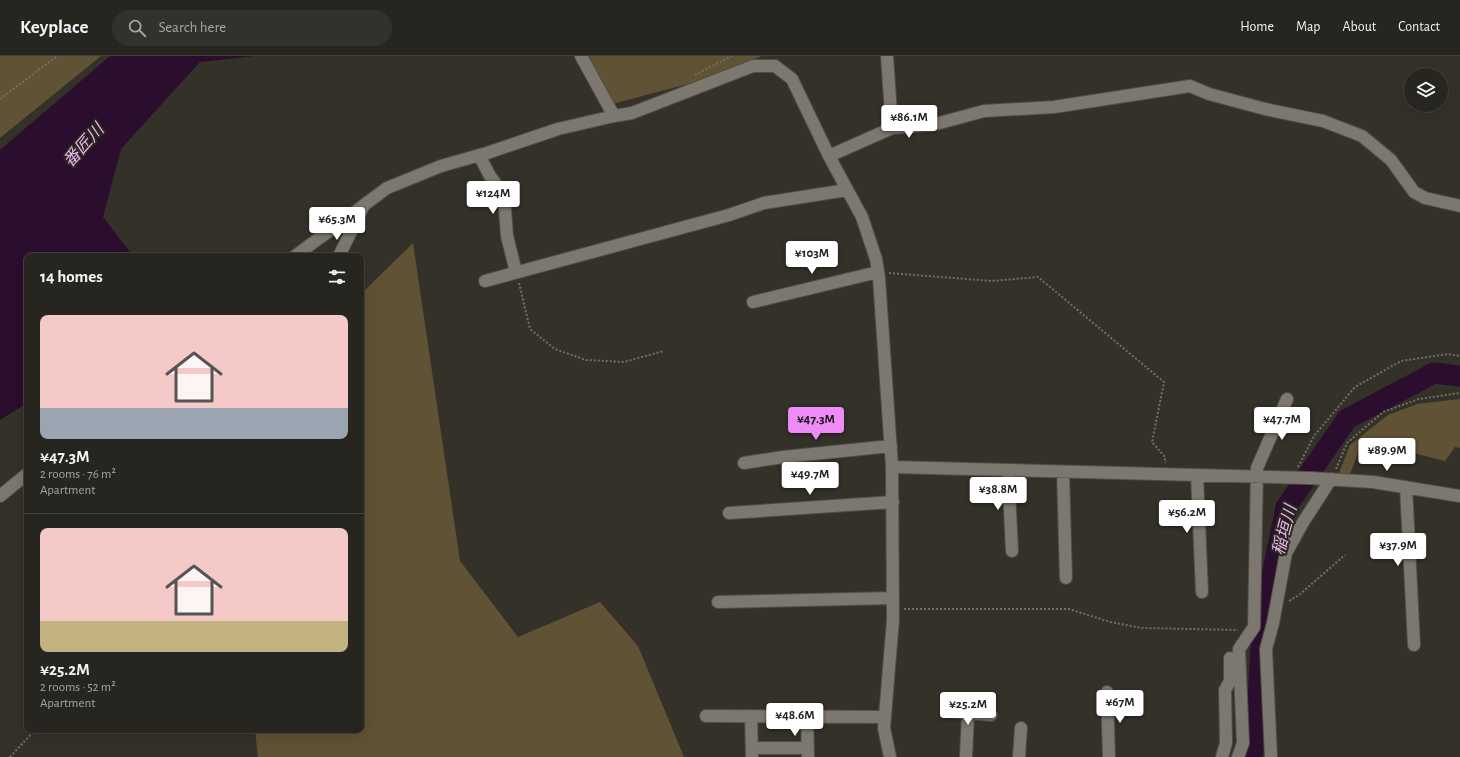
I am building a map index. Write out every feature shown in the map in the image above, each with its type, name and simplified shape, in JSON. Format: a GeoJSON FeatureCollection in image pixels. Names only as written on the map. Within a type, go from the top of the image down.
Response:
{"type":"FeatureCollection","features":[{"type":"Feature","properties":{"kind":"street"},"geometry":{"type":"LineString","coordinates":[[581,56],[614,116]]}},
{"type":"Feature","properties":{"kind":"street"},"geometry":{"type":"LineString","coordinates":[[887,56],[892,128]]}},
{"type":"Feature","properties":{"kind":"street"},"geometry":{"type":"LineString","coordinates":[[299,253],[387,188],[441,166],[558,129],[632,113],[754,66],[775,66],[792,79],[829,156],[862,217],[872,245],[878,272],[891,446],[893,502],[893,603],[884,737],[890,757]]}},
{"type":"Feature","properties":{"kind":"street"},"geometry":{"type":"LineString","coordinates":[[829,156],[892,128],[932,125],[984,111],[1054,107],[1190,86],[1209,94],[1265,109],[1323,121],[1362,136],[1391,160],[1414,192],[1425,198],[1460,206]]}},
{"type":"Feature","properties":{"kind":"street"},"geometry":{"type":"LineString","coordinates":[[478,155],[490,176],[504,195],[507,236],[516,272]]}},
{"type":"Feature","properties":{"kind":"street"},"geometry":{"type":"LineString","coordinates":[[485,281],[729,215],[764,203],[847,190]]}},
{"type":"Feature","properties":{"kind":"street"},"geometry":{"type":"LineString","coordinates":[[341,253],[364,205]]}},
{"type":"Feature","properties":{"kind":"street"},"geometry":{"type":"LineString","coordinates":[[753,302],[878,272]]}},
{"type":"Feature","properties":{"kind":"street"},"geometry":{"type":"LineString","coordinates":[[1238,757],[1243,743],[1239,649],[1254,627],[1257,468],[1287,399]]}},
{"type":"Feature","properties":{"kind":"street"},"geometry":{"type":"LineString","coordinates":[[744,463],[783,457],[891,446]]}},
{"type":"Feature","properties":{"kind":"street"},"geometry":{"type":"LineString","coordinates":[[892,467],[1294,477],[1373,482],[1460,496]]}},
{"type":"Feature","properties":{"kind":"street"},"geometry":{"type":"LineString","coordinates":[[1008,470],[1012,551]]}},
{"type":"Feature","properties":{"kind":"street"},"geometry":{"type":"LineString","coordinates":[[1063,472],[1066,578]]}},
{"type":"Feature","properties":{"kind":"street"},"geometry":{"type":"LineString","coordinates":[[1197,475],[1202,592]]}},
{"type":"Feature","properties":{"kind":"street"},"geometry":{"type":"LineString","coordinates":[[0,496],[24,476]]}},
{"type":"Feature","properties":{"kind":"street"},"geometry":{"type":"LineString","coordinates":[[1271,757],[1266,650],[1276,609],[1286,553],[1302,524],[1331,480]]}},
{"type":"Feature","properties":{"kind":"street"},"geometry":{"type":"LineString","coordinates":[[0,499],[12,488],[24,486]]}},
{"type":"Feature","properties":{"kind":"street"},"geometry":{"type":"LineString","coordinates":[[1406,487],[1414,645]]}},
{"type":"Feature","properties":{"kind":"street"},"geometry":{"type":"LineString","coordinates":[[729,513],[893,502]]}},
{"type":"Feature","properties":{"kind":"street"},"geometry":{"type":"LineString","coordinates":[[718,602],[893,603]]}},
{"type":"Feature","properties":{"kind":"street"},"geometry":{"type":"LineString","coordinates":[[1222,757],[1226,743],[1225,690],[1230,681],[1230,658]]}},
{"type":"Feature","properties":{"kind":"street"},"geometry":{"type":"LineString","coordinates":[[1107,692],[1109,757]]}},
{"type":"Feature","properties":{"kind":"street"},"geometry":{"type":"LineString","coordinates":[[947,712],[991,715]]}},
{"type":"Feature","properties":{"kind":"street"},"geometry":{"type":"LineString","coordinates":[[966,757],[968,714]]}},
{"type":"Feature","properties":{"kind":"street"},"geometry":{"type":"LineString","coordinates":[[706,716],[885,717]]}},
{"type":"Feature","properties":{"kind":"street"},"geometry":{"type":"LineString","coordinates":[[751,716],[752,752],[807,753],[807,716]]}},
{"type":"Feature","properties":{"kind":"street"},"geometry":{"type":"LineString","coordinates":[[1019,757],[1021,728]]}},
{"type":"Feature","properties":{"kind":"path"},"geometry":{"type":"LineString","coordinates":[[0,99],[57,56]]}},
{"type":"Feature","properties":{"kind":"path"},"geometry":{"type":"LineString","coordinates":[[516,272],[530,329],[555,349],[586,360],[624,362],[664,352]]}},
{"type":"Feature","properties":{"kind":"path"},"geometry":{"type":"LineString","coordinates":[[878,272],[992,281],[1038,278],[1164,382],[1152,442],[1165,457],[1166,474]]}},
{"type":"Feature","properties":{"kind":"path"},"geometry":{"type":"LineString","coordinates":[[1294,477],[1314,436],[1355,387],[1401,361],[1448,354],[1460,356]]}},
{"type":"Feature","properties":{"kind":"path"},"geometry":{"type":"LineString","coordinates":[[1331,480],[1347,443],[1383,412],[1419,399],[1460,393]]}},
{"type":"Feature","properties":{"kind":"path"},"geometry":{"type":"LineString","coordinates":[[1276,609],[1299,595],[1345,555]]}},
{"type":"Feature","properties":{"kind":"path"},"geometry":{"type":"LineString","coordinates":[[893,603],[1070,609],[1110,622],[1142,628],[1252,630]]}},
{"type":"Feature","properties":{"kind":"path"},"geometry":{"type":"LineString","coordinates":[[10,757],[32,733]]}},
{"type":"Feature","properties":{"kind":"shaded area"},"geometry":{"type":"Polygon","coordinates":[[[0,56],[101,56],[0,138],[0,56]]]}},
{"type":"Feature","properties":{"kind":"shaded area"},"geometry":{"type":"Polygon","coordinates":[[[586,56],[762,56],[692,83],[612,104],[586,56]]]}},
{"type":"Feature","properties":{"kind":"shaded area"},"geometry":{"type":"Polygon","coordinates":[[[413,243],[460,561],[518,637],[600,602],[638,646],[684,757],[258,757],[255,733],[364,733],[364,291],[413,243]]]}},
{"type":"Feature","properties":{"kind":"shaded area"},"geometry":{"type":"Polygon","coordinates":[[[1460,399],[1460,448],[1455,447],[1445,461],[1363,440],[1350,474],[1339,473],[1350,445],[1388,415],[1417,404],[1460,399]]]}},
{"type":"Feature","properties":{"kind":"water","name":"番匠川"},"geometry":{"type":"Polygon","coordinates":[[[110,56],[255,56],[200,62],[121,149],[103,217],[131,253],[24,253],[24,405],[0,420],[0,150],[110,56]]]}},
{"type":"Feature","properties":{"kind":"waterway","name":"稲垣川"},"geometry":{"type":"LineString","coordinates":[[1251,757],[1255,746],[1263,620],[1286,507],[1347,419],[1434,373],[1460,376]]}}]}
